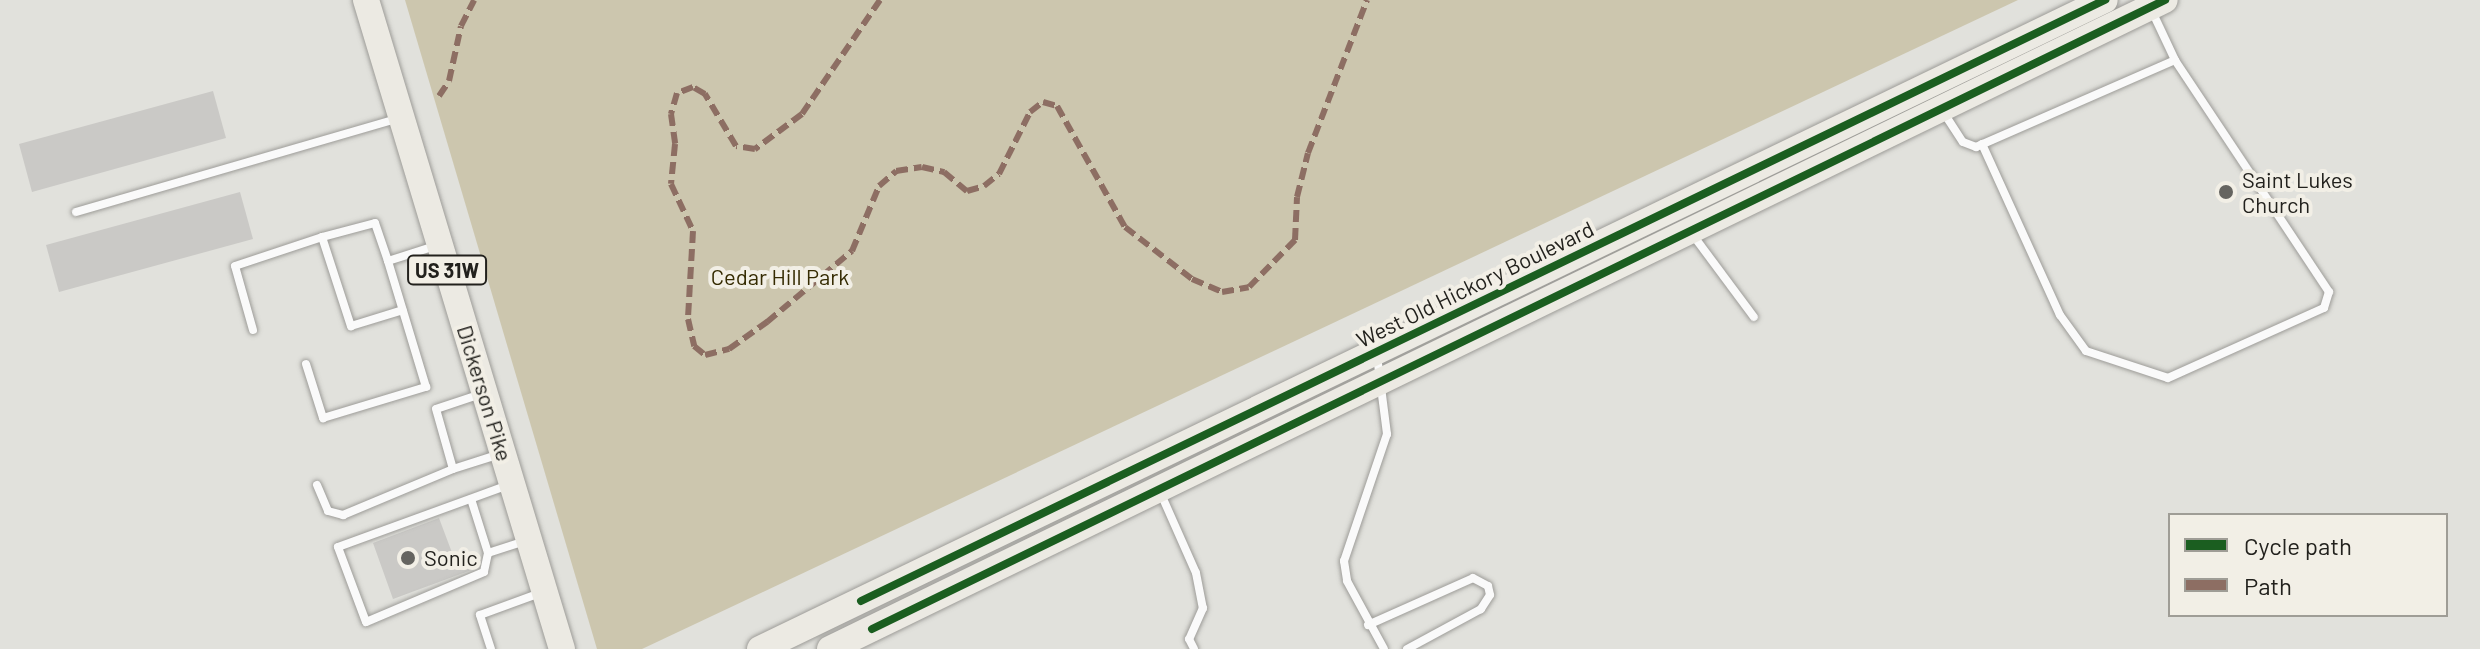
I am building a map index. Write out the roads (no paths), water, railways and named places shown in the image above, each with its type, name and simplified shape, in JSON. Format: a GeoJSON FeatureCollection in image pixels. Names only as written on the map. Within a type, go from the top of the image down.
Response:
{"type":"FeatureCollection","features":[{"type":"Feature","properties":{"kind":"main road","name":"Dickerson Pike"},"geometry":{"type":"LineString","coordinates":[[366,0],[563,647]]}},
{"type":"Feature","properties":{"kind":"main road","name":"West Old Hickory Boulevard"},"geometry":{"type":"LineString","coordinates":[[742,649],[763,638],[771,644],[2105,0]]}},
{"type":"Feature","properties":{"kind":"main road"},"geometry":{"type":"LineString","coordinates":[[830,649],[1941,109],[2154,2]]}},
{"type":"Feature","properties":{"kind":"lane"},"geometry":{"type":"LineString","coordinates":[[1982,144],[2060,315],[2086,351],[2168,378],[2324,308],[2329,292],[2175,60],[2154,2]]}},
{"type":"Feature","properties":{"kind":"lane"},"geometry":{"type":"LineString","coordinates":[[1929,85],[1963,142],[1982,144],[2175,60]]}},
{"type":"Feature","properties":{"kind":"lane"},"geometry":{"type":"LineString","coordinates":[[76,212],[401,117]]}},
{"type":"Feature","properties":{"kind":"lane"},"geometry":{"type":"LineString","coordinates":[[253,330],[235,266],[375,223],[426,387],[323,418],[306,364]]}},
{"type":"Feature","properties":{"kind":"lane"},"geometry":{"type":"LineString","coordinates":[[1690,231],[1754,317]]}},
{"type":"Feature","properties":{"kind":"lane"},"geometry":{"type":"LineString","coordinates":[[322,237],[351,326],[403,310]]}},
{"type":"Feature","properties":{"kind":"lane"},"geometry":{"type":"LineString","coordinates":[[388,261],[439,245]]}},
{"type":"Feature","properties":{"kind":"lane"},"geometry":{"type":"LineString","coordinates":[[1376,352],[1387,434],[1344,561],[1347,581],[1368,625],[1384,649]]}},
{"type":"Feature","properties":{"kind":"lane"},"geometry":{"type":"LineString","coordinates":[[453,469],[436,409],[485,393]]}},
{"type":"Feature","properties":{"kind":"lane"},"geometry":{"type":"LineString","coordinates":[[317,485],[328,511],[343,515],[453,469],[503,453]]}},
{"type":"Feature","properties":{"kind":"lane"},"geometry":{"type":"LineString","coordinates":[[471,499],[488,553],[484,572],[366,622],[338,547],[512,484]]}},
{"type":"Feature","properties":{"kind":"lane"},"geometry":{"type":"LineString","coordinates":[[1159,490],[1196,573],[1203,608],[1189,639],[1194,649]]}},
{"type":"Feature","properties":{"kind":"lane"},"geometry":{"type":"LineString","coordinates":[[488,553],[528,540]]}},
{"type":"Feature","properties":{"kind":"lane"},"geometry":{"type":"LineString","coordinates":[[1368,625],[1473,578],[1488,586],[1490,595],[1481,609],[1407,649]]}},
{"type":"Feature","properties":{"kind":"lane"},"geometry":{"type":"LineString","coordinates":[[491,649],[480,615],[545,591]]}},
{"type":"Feature","properties":{"kind":"place","name":"Saint Lukes Church"},"geometry":{"type":"Point","coordinates":[2226,192]}},
{"type":"Feature","properties":{"kind":"place","name":"Sonic"},"geometry":{"type":"Point","coordinates":[408,558]}},
{"type":"Feature","properties":{"kind":"park label","name":"Cedar Hill Park"},"geometry":{"type":"Point","coordinates":[780,277]}}]}
